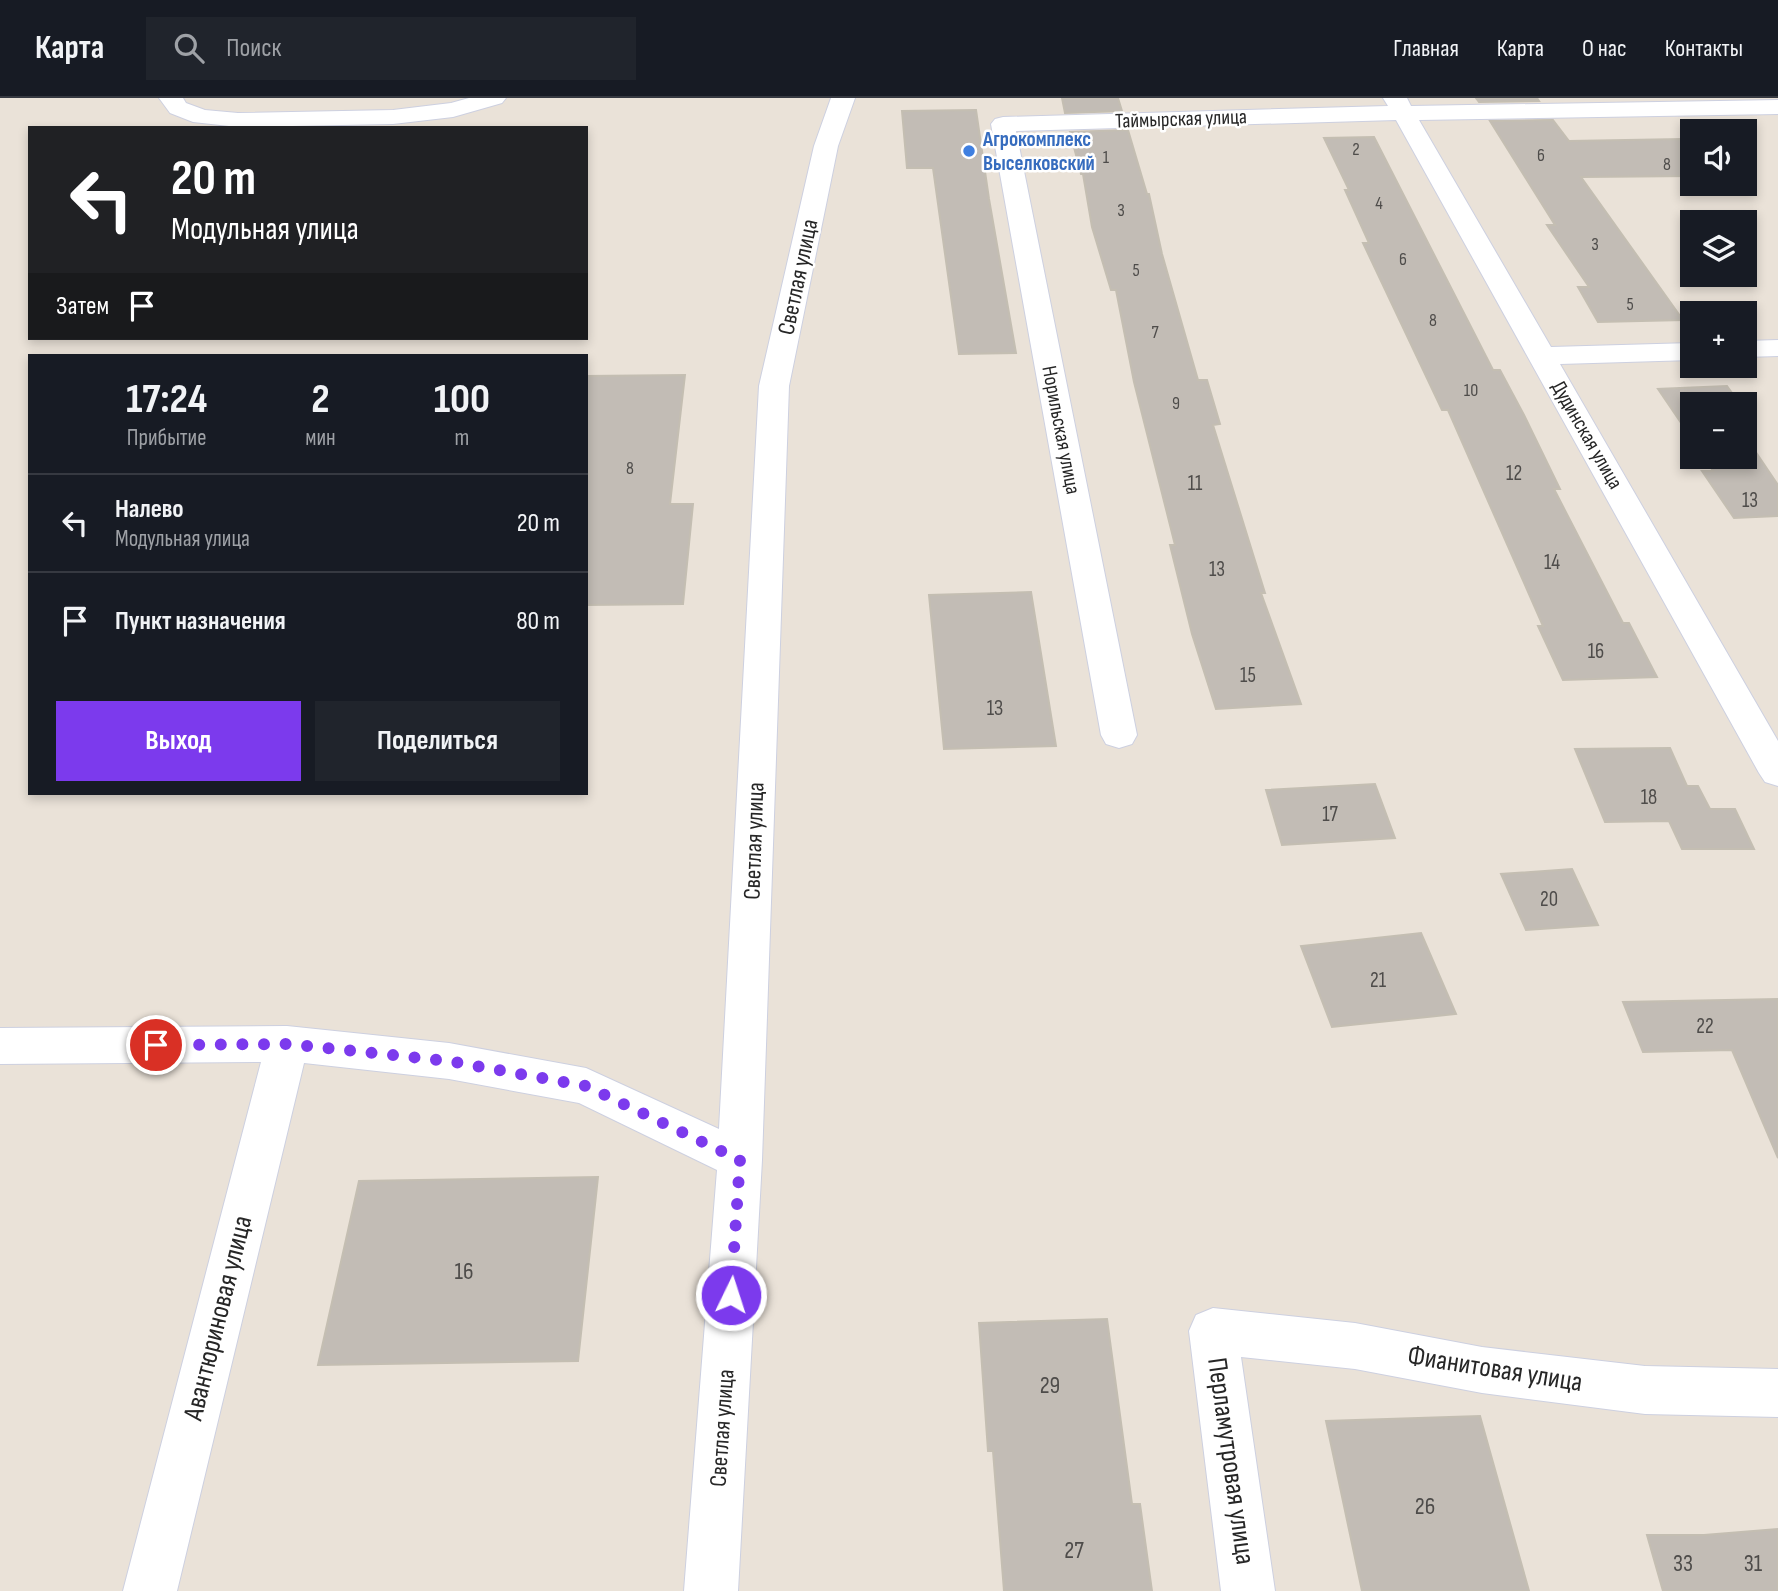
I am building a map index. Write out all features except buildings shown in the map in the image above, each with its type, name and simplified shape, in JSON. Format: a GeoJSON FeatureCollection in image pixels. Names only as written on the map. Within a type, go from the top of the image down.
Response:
{"type":"FeatureCollection","features":[{"type":"Feature","properties":{"kind":"street"},"geometry":{"type":"LineString","coordinates":[[171,98],[178,108],[201,117],[238,120],[393,117],[453,110],[494,98]]}},
{"type":"Feature","properties":{"kind":"street","name":"Светлая улица"},"geometry":{"type":"LineString","coordinates":[[711,1591],[740,1160],[774,386],[826,146],[843,98]]}},
{"type":"Feature","properties":{"kind":"street","name":"Таймырская улица"},"geometry":{"type":"LineString","coordinates":[[1003,124],[1399,105],[1778,107]]}},
{"type":"Feature","properties":{"kind":"street","name":"Дудинская улица"},"geometry":{"type":"LineString","coordinates":[[1399,105],[1770,741],[1778,773]]}},
{"type":"Feature","properties":{"kind":"street","name":"Норильская улица"},"geometry":{"type":"LineString","coordinates":[[1003,124],[1119,735]]}},
{"type":"Feature","properties":{"kind":"street"},"geometry":{"type":"LineString","coordinates":[[1757,349],[1778,348]]}},
{"type":"Feature","properties":{"kind":"street"},"geometry":{"type":"LineString","coordinates":[[1543,356],[1680,351]]}},
{"type":"Feature","properties":{"kind":"street"},"geometry":{"type":"LineString","coordinates":[[0,1046],[287,1044],[449,1061],[586,1086],[740,1160]]}},
{"type":"Feature","properties":{"kind":"street","name":"Авантюриновая улица"},"geometry":{"type":"LineString","coordinates":[[150,1591],[287,1044]]}},
{"type":"Feature","properties":{"kind":"street","name":"Фианитовая улица"},"geometry":{"type":"LineString","coordinates":[[1213,1331],[1355,1346],[1482,1370],[1645,1390],[1778,1393]]}},
{"type":"Feature","properties":{"kind":"street","name":"Перламутровая улица"},"geometry":{"type":"LineString","coordinates":[[1213,1331],[1248,1591]]}},
{"type":"Feature","properties":{"kind":"place","name":"Агрокомплекс Выселковский"},"geometry":{"type":"Point","coordinates":[969,151]}},
{"type":"Feature","properties":{"kind":"route"},"geometry":{"type":"LineString","coordinates":[[156,1045],[287,1044],[449,1061],[586,1086],[740,1160],[731,1295]]}}]}
